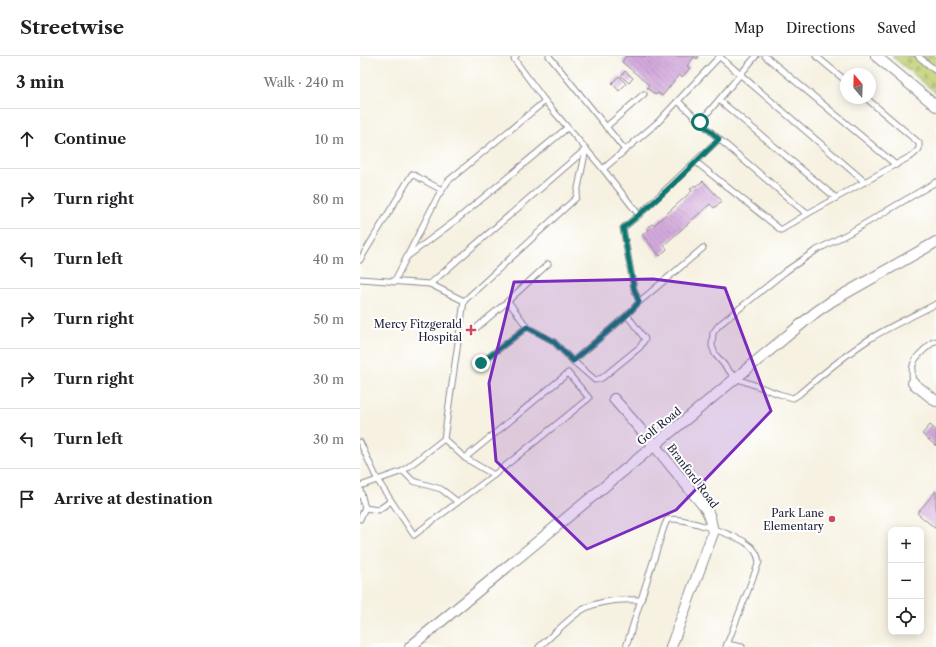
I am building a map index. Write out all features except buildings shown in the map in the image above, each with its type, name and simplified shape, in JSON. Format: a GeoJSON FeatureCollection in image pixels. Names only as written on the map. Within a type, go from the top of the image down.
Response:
{"type":"FeatureCollection","features":[{"type":"Feature","properties":{"kind":"street"},"geometry":{"type":"LineString","coordinates":[[876,56],[936,106]]}},
{"type":"Feature","properties":{"kind":"street","name":"Golf Road"},"geometry":{"type":"LineString","coordinates":[[410,647],[816,312],[832,301],[936,242]]}},
{"type":"Feature","properties":{"kind":"street"},"geometry":{"type":"LineString","coordinates":[[913,383],[936,401]]}},
{"type":"Feature","properties":{"kind":"street","name":"Branford Road"},"geometry":{"type":"LineString","coordinates":[[614,399],[706,509],[713,529]]}},
{"type":"Feature","properties":{"kind":"street"},"geometry":{"type":"LineString","coordinates":[[671,647],[713,534],[713,529]]}},
{"type":"Feature","properties":{"kind":"lane"},"geometry":{"type":"LineString","coordinates":[[516,56],[514,59],[545,101],[603,169],[639,215]]}},
{"type":"Feature","properties":{"kind":"lane"},"geometry":{"type":"LineString","coordinates":[[549,56],[625,150]]}},
{"type":"Feature","properties":{"kind":"lane"},"geometry":{"type":"LineString","coordinates":[[603,169],[658,122],[720,56],[866,182]]}},
{"type":"Feature","properties":{"kind":"lane"},"geometry":{"type":"LineString","coordinates":[[700,122],[756,56]]}},
{"type":"Feature","properties":{"kind":"lane"},"geometry":{"type":"LineString","coordinates":[[765,56],[896,165]]}},
{"type":"Feature","properties":{"kind":"lane"},"geometry":{"type":"LineString","coordinates":[[816,56],[840,76]]}},
{"type":"Feature","properties":{"kind":"lane"},"geometry":{"type":"LineString","coordinates":[[918,56],[936,71]]}},
{"type":"Feature","properties":{"kind":"lane"},"geometry":{"type":"LineString","coordinates":[[606,126],[644,94]]}},
{"type":"Feature","properties":{"kind":"lane"},"geometry":{"type":"LineString","coordinates":[[719,100],[836,198]]}},
{"type":"Feature","properties":{"kind":"lane"},"geometry":{"type":"LineString","coordinates":[[394,282],[448,181],[545,101]]}},
{"type":"Feature","properties":{"kind":"lane"},"geometry":{"type":"LineString","coordinates":[[678,102],[807,214]]}},
{"type":"Feature","properties":{"kind":"lane"},"geometry":{"type":"LineString","coordinates":[[696,162],[781,230],[896,165],[913,155],[919,149],[919,142],[873,104]]}},
{"type":"Feature","properties":{"kind":"lane"},"geometry":{"type":"LineString","coordinates":[[407,257],[455,222],[567,128]]}},
{"type":"Feature","properties":{"kind":"lane"},"geometry":{"type":"LineString","coordinates":[[639,302],[634,289],[623,228],[639,215],[719,139]]}},
{"type":"Feature","properties":{"kind":"lane"},"geometry":{"type":"LineString","coordinates":[[430,284],[586,149]]}},
{"type":"Feature","properties":{"kind":"lane"},"geometry":{"type":"LineString","coordinates":[[360,519],[365,508],[360,488],[403,471],[444,439],[464,301],[576,198],[586,149]]}},
{"type":"Feature","properties":{"kind":"lane"},"geometry":{"type":"LineString","coordinates":[[360,260],[412,174],[442,190]]}},
{"type":"Feature","properties":{"kind":"lane"},"geometry":{"type":"LineString","coordinates":[[936,182],[849,233],[815,251],[786,271],[719,325],[713,333],[712,346],[716,354],[735,378],[793,398],[798,396],[840,361],[868,341],[893,326],[936,305]]}},
{"type":"Feature","properties":{"kind":"lane"},"geometry":{"type":"LineString","coordinates":[[573,361],[627,315],[639,302],[703,248]]}},
{"type":"Feature","properties":{"kind":"lane"},"geometry":{"type":"LineString","coordinates":[[476,329],[548,264]]}},
{"type":"Feature","properties":{"kind":"lane"},"geometry":{"type":"LineString","coordinates":[[360,279],[430,284],[464,301]]}},
{"type":"Feature","properties":{"kind":"lane"},"geometry":{"type":"LineString","coordinates":[[508,301],[527,327],[553,341],[595,380],[602,378],[640,347],[645,339],[627,315]]}},
{"type":"Feature","properties":{"kind":"lane"},"geometry":{"type":"LineString","coordinates":[[481,363],[527,327]]}},
{"type":"Feature","properties":{"kind":"lane"},"geometry":{"type":"LineString","coordinates":[[913,383],[911,372],[914,361],[918,354],[936,341]]}},
{"type":"Feature","properties":{"kind":"lane"},"geometry":{"type":"LineString","coordinates":[[360,442],[378,481],[414,535],[494,475],[589,398],[568,373],[465,458]]}},
{"type":"Feature","properties":{"kind":"lane"},"geometry":{"type":"LineString","coordinates":[[444,439],[465,458],[494,475]]}},
{"type":"Feature","properties":{"kind":"lane"},"geometry":{"type":"LineString","coordinates":[[403,471],[414,481],[441,489],[458,502]]}},
{"type":"Feature","properties":{"kind":"lane"},"geometry":{"type":"LineString","coordinates":[[365,508],[378,510],[391,501]]}},
{"type":"Feature","properties":{"kind":"lane"},"geometry":{"type":"LineString","coordinates":[[626,647],[667,520],[671,518],[713,529],[745,542],[755,551],[758,556],[759,562],[727,645],[742,647]]}},
{"type":"Feature","properties":{"kind":"lane"},"geometry":{"type":"LineString","coordinates":[[539,647],[579,612],[595,604],[625,599],[641,600]]}},
{"type":"Feature","properties":{"kind":"highlighted area"},"geometry":{"type":"Polygon","coordinates":[[[653,279],[725,288],[771,411],[676,510],[587,549],[496,461],[489,383],[514,282],[653,279]]]}},
{"type":"Feature","properties":{"kind":"green space"},"geometry":{"type":"Polygon","coordinates":[[[892,56],[936,56],[936,93],[892,56]]]}},
{"type":"Feature","properties":{"kind":"place","name":"Mercy Fitzgerald Hospital"},"geometry":{"type":"Point","coordinates":[471,330]}},
{"type":"Feature","properties":{"kind":"place","name":"Park Lane Elementary"},"geometry":{"type":"Point","coordinates":[832,519]}},
{"type":"Feature","properties":{"kind":"route"},"geometry":{"type":"LineString","coordinates":[[481,363],[527,327],[553,341],[573,361],[627,315],[639,302],[634,289],[623,228],[639,215],[719,139],[700,122]]}}]}
